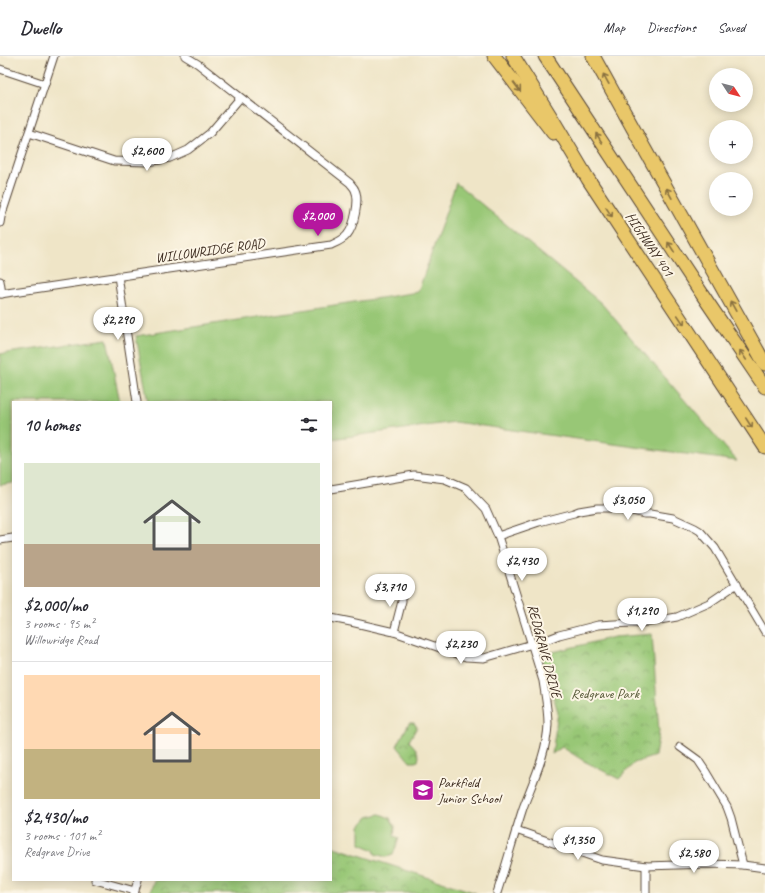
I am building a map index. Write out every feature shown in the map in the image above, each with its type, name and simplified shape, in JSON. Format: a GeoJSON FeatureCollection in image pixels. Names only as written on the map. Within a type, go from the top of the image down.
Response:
{"type":"FeatureCollection","features":[{"type":"Feature","properties":{"kind":"highway"},"geometry":{"type":"LineString","coordinates":[[494,56],[588,179]]}},
{"type":"Feature","properties":{"kind":"highway","name":"HIGHWAY 401"},"geometry":{"type":"LineString","coordinates":[[514,56],[588,179],[765,447]]}},
{"type":"Feature","properties":{"kind":"highway","name":"HIGHWAY 401"},"geometry":{"type":"LineString","coordinates":[[545,56],[765,387]]}},
{"type":"Feature","properties":{"kind":"highway"},"geometry":{"type":"LineString","coordinates":[[593,56],[765,364]]}},
{"type":"Feature","properties":{"kind":"street"},"geometry":{"type":"LineString","coordinates":[[0,224],[54,56]]}},
{"type":"Feature","properties":{"kind":"street","name":"WILLOWRIDGE ROAD"},"geometry":{"type":"LineString","coordinates":[[0,281],[1,294],[331,245],[347,236],[351,230],[358,205],[358,197],[350,183],[198,64],[185,56]]}},
{"type":"Feature","properties":{"kind":"street"},"geometry":{"type":"LineString","coordinates":[[0,69],[45,84]]}},
{"type":"Feature","properties":{"kind":"street"},"geometry":{"type":"LineString","coordinates":[[29,133],[114,161],[148,162],[170,158],[188,150],[210,133],[240,98]]}},
{"type":"Feature","properties":{"kind":"street"},"geometry":{"type":"LineString","coordinates":[[118,276],[137,401]]}},
{"type":"Feature","properties":{"kind":"street","name":"REDGRAVE DRIVE"},"geometry":{"type":"LineString","coordinates":[[332,489],[414,475],[445,479],[466,488],[486,509],[498,536],[543,681],[547,705],[548,724],[541,760],[516,830],[497,893]]}},
{"type":"Feature","properties":{"kind":"street"},"geometry":{"type":"LineString","coordinates":[[498,536],[579,511],[597,508],[615,508],[673,518],[700,531],[715,548],[765,632]]}},
{"type":"Feature","properties":{"kind":"street"},"geometry":{"type":"LineString","coordinates":[[0,540],[12,538]]}},
{"type":"Feature","properties":{"kind":"street"},"geometry":{"type":"LineString","coordinates":[[332,618],[394,632],[457,654],[474,658],[484,658],[546,640],[558,634],[598,625],[648,622],[677,617],[709,603],[737,584]]}},
{"type":"Feature","properties":{"kind":"street"},"geometry":{"type":"LineString","coordinates":[[394,632],[402,601],[401,585]]}},
{"type":"Feature","properties":{"kind":"street"},"geometry":{"type":"LineString","coordinates":[[680,746],[698,760],[727,807],[743,866]]}},
{"type":"Feature","properties":{"kind":"street"},"geometry":{"type":"LineString","coordinates":[[516,830],[602,860],[646,866],[708,864],[765,868]]}},
{"type":"Feature","properties":{"kind":"street"},"geometry":{"type":"LineString","coordinates":[[646,866],[646,893]]}},
{"type":"Feature","properties":{"kind":"street"},"geometry":{"type":"LineString","coordinates":[[98,881],[135,892],[138,881]]}},
{"type":"Feature","properties":{"kind":"green space"},"geometry":{"type":"Polygon","coordinates":[[[456,183],[601,303],[737,461],[454,422],[332,439],[332,401],[148,401],[136,336],[418,292],[456,183]]]}},
{"type":"Feature","properties":{"kind":"green space"},"geometry":{"type":"Polygon","coordinates":[[[107,339],[120,401],[12,401],[12,483],[0,485],[0,354],[107,339]]]}},
{"type":"Feature","properties":{"kind":"green space","name":"Redgrave Park"},"geometry":{"type":"Polygon","coordinates":[[[652,634],[659,732],[655,756],[634,763],[619,779],[584,761],[562,747],[552,754],[558,712],[541,655],[614,637],[652,634]]]}},
{"type":"Feature","properties":{"kind":"green space"},"geometry":{"type":"Polygon","coordinates":[[[409,723],[414,723],[417,727],[409,741],[416,749],[419,756],[418,761],[415,762],[410,762],[397,746],[409,723]]]}},
{"type":"Feature","properties":{"kind":"green space"},"geometry":{"type":"Polygon","coordinates":[[[380,814],[390,818],[395,826],[394,836],[399,838],[393,855],[386,857],[375,854],[374,850],[360,844],[360,826],[368,817],[380,814]]]}},
{"type":"Feature","properties":{"kind":"green space"},"geometry":{"type":"Polygon","coordinates":[[[332,846],[476,893],[150,893],[154,881],[332,881],[332,846]]]}},
{"type":"Feature","properties":{"kind":"place","name":"Parkfield Junior School"},"geometry":{"type":"Point","coordinates":[423,790]}}]}
